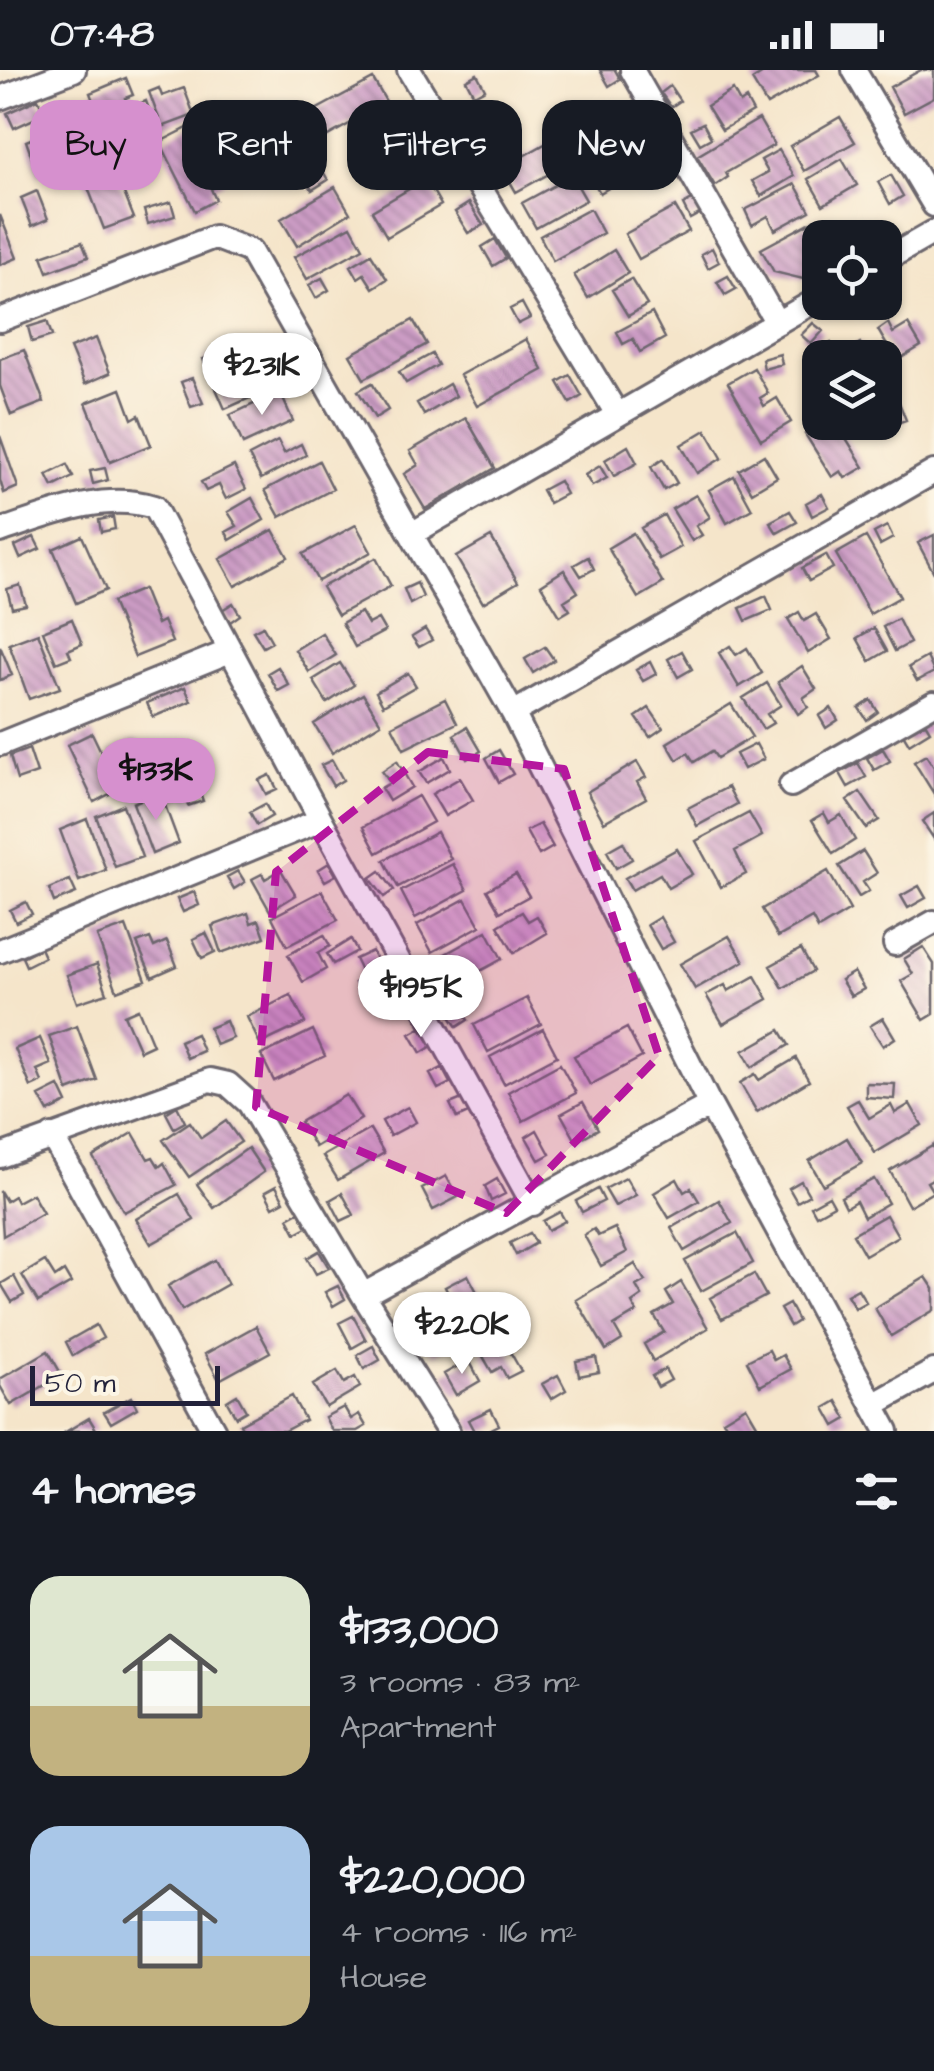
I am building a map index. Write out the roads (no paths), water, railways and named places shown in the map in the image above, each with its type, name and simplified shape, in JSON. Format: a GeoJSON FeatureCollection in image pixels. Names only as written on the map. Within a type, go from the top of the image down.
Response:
{"type":"FeatureCollection","features":[{"type":"Feature","properties":{"kind":"street"},"geometry":{"type":"LineString","coordinates":[[0,98],[32,78],[74,70]]}},
{"type":"Feature","properties":{"kind":"street"},"geometry":{"type":"LineString","coordinates":[[409,70],[618,414]]}},
{"type":"Feature","properties":{"kind":"street"},"geometry":{"type":"LineString","coordinates":[[632,70],[777,323]]}},
{"type":"Feature","properties":{"kind":"street"},"geometry":{"type":"LineString","coordinates":[[854,70],[934,205]]}},
{"type":"Feature","properties":{"kind":"street"},"geometry":{"type":"LineString","coordinates":[[902,250],[934,232]]}},
{"type":"Feature","properties":{"kind":"street"},"geometry":{"type":"LineString","coordinates":[[0,320],[214,237],[250,250],[513,713],[710,1105],[887,1431]]}},
{"type":"Feature","properties":{"kind":"street"},"geometry":{"type":"LineString","coordinates":[[413,532],[802,308]]}},
{"type":"Feature","properties":{"kind":"street"},"geometry":{"type":"LineString","coordinates":[[513,713],[934,472]]}},
{"type":"Feature","properties":{"kind":"street"},"geometry":{"type":"LineString","coordinates":[[0,531],[110,500],[136,501],[154,507],[533,1204]]}},
{"type":"Feature","properties":{"kind":"street"},"geometry":{"type":"LineString","coordinates":[[0,744],[230,651]]}},
{"type":"Feature","properties":{"kind":"street"},"geometry":{"type":"LineString","coordinates":[[791,785],[934,702]]}},
{"type":"Feature","properties":{"kind":"street"},"geometry":{"type":"LineString","coordinates":[[0,951],[321,820]]}},
{"type":"Feature","properties":{"kind":"street"},"geometry":{"type":"LineString","coordinates":[[895,944],[934,922]]}},
{"type":"Feature","properties":{"kind":"street"},"geometry":{"type":"LineString","coordinates":[[0,1156],[210,1080],[228,1084],[249,1103],[448,1431]]}},
{"type":"Feature","properties":{"kind":"street"},"geometry":{"type":"LineString","coordinates":[[362,1295],[710,1105]]}},
{"type":"Feature","properties":{"kind":"street"},"geometry":{"type":"LineString","coordinates":[[52,1136],[214,1431]]}},
{"type":"Feature","properties":{"kind":"street"},"geometry":{"type":"LineString","coordinates":[[873,1405],[934,1371]]}}]}
